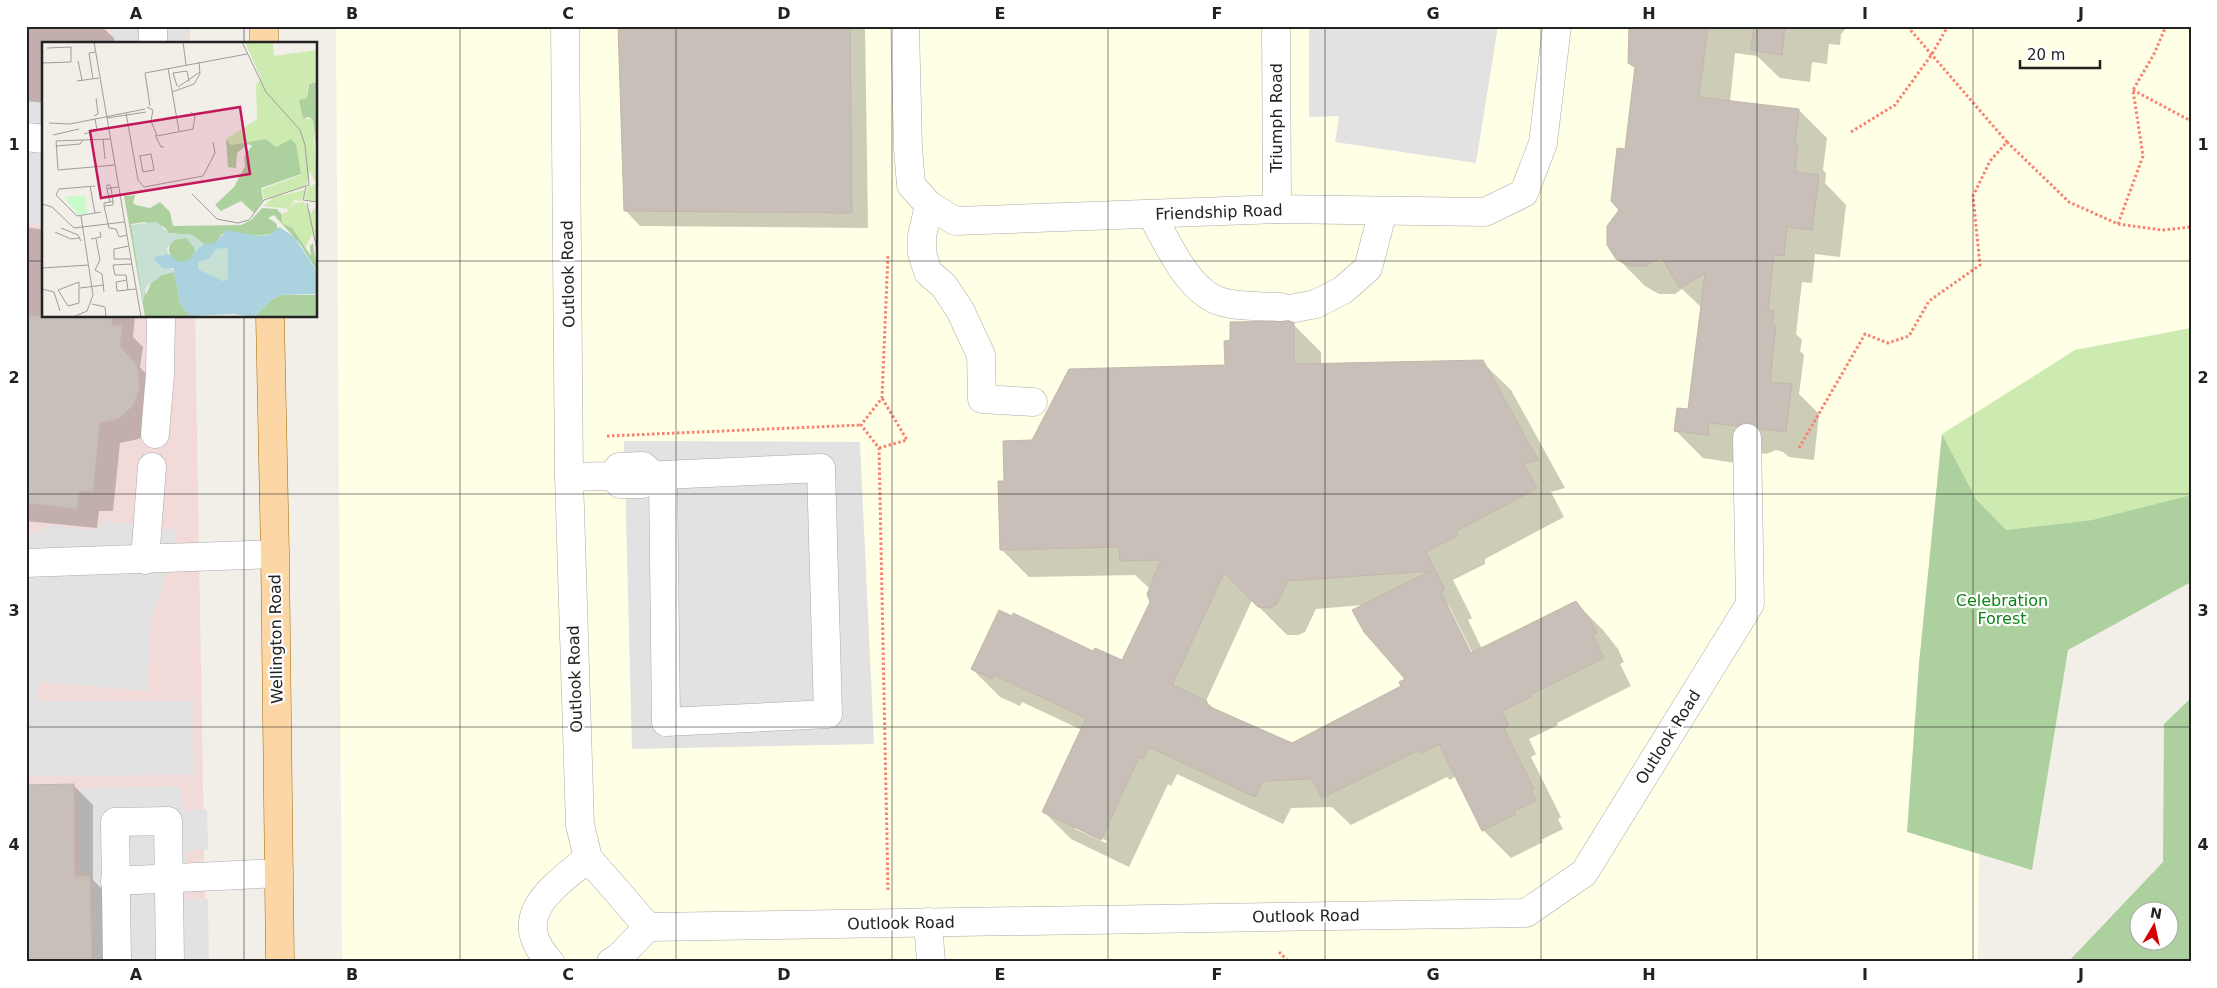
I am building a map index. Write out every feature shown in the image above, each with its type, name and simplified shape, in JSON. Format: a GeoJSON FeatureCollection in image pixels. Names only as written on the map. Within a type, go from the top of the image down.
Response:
{"type":"FeatureCollection","features":[{"type":"Feature","properties":{"kind":"main road"},"geometry":{"type":"LineString","coordinates":[[264,26],[264,42]]}},
{"type":"Feature","properties":{"kind":"main road","name":"Wellington Road"},"geometry":{"type":"LineString","coordinates":[[270,318],[276,554],[280,962]]}},
{"type":"Feature","properties":{"kind":"lane"},"geometry":{"type":"LineString","coordinates":[[153,26],[153,42]]}},
{"type":"Feature","properties":{"kind":"lane","name":"Outlook Road"},"geometry":{"type":"LineString","coordinates":[[565,26],[569,477],[580,824],[588,858],[648,927],[1526,913],[1584,873],[1750,604],[1747,438]]}},
{"type":"Feature","properties":{"kind":"lane","name":"Friendship Road"},"geometry":{"type":"LineString","coordinates":[[905,26],[908,148],[911,185],[929,205],[955,221],[1277,209],[1484,212],[1524,192],[1543,142],[1557,26]]}},
{"type":"Feature","properties":{"kind":"lane","name":"Triumph Road"},"geometry":{"type":"LineString","coordinates":[[1276,26],[1277,209]]}},
{"type":"Feature","properties":{"kind":"lane"},"geometry":{"type":"LineString","coordinates":[[26,137],[42,139]]}},
{"type":"Feature","properties":{"kind":"lane"},"geometry":{"type":"LineString","coordinates":[[929,205],[922,236],[922,254],[928,272],[944,286],[960,310],[981,355],[982,399],[1033,402]]}},
{"type":"Feature","properties":{"kind":"lane"},"geometry":{"type":"LineString","coordinates":[[1151,214],[1188,276],[1205,294],[1225,303],[1288,307],[1316,304],[1344,290],[1368,268],[1383,211]]}},
{"type":"Feature","properties":{"kind":"lane"},"geometry":{"type":"LineString","coordinates":[[155,434],[160,374],[161,318]]}},
{"type":"Feature","properties":{"kind":"lane"},"geometry":{"type":"LineString","coordinates":[[145,560],[152,466]]}},
{"type":"Feature","properties":{"kind":"lane"},"geometry":{"type":"LineString","coordinates":[[569,477],[612,476],[620,484],[642,484],[658,475],[821,468],[828,714],[666,722],[658,475]]}},
{"type":"Feature","properties":{"kind":"lane"},"geometry":{"type":"LineString","coordinates":[[26,563],[276,554]]}},
{"type":"Feature","properties":{"kind":"lane"},"geometry":{"type":"LineString","coordinates":[[117,962],[115,822],[168,821],[170,962]]}},
{"type":"Feature","properties":{"kind":"lane"},"geometry":{"type":"LineString","coordinates":[[550,962],[540,950],[533,933],[534,912],[543,897],[588,858]]}},
{"type":"Feature","properties":{"kind":"lane"},"geometry":{"type":"LineString","coordinates":[[115,881],[279,873]]}},
{"type":"Feature","properties":{"kind":"lane"},"geometry":{"type":"LineString","coordinates":[[928,922],[931,962]]}},
{"type":"Feature","properties":{"kind":"lane"},"geometry":{"type":"LineString","coordinates":[[611,962],[619,957],[648,927]]}},
{"type":"Feature","properties":{"kind":"path"},"geometry":{"type":"LineString","coordinates":[[1908,26],[2008,142],[2070,202],[2118,224],[2162,230],[2191,226]]}},
{"type":"Feature","properties":{"kind":"path"},"geometry":{"type":"LineString","coordinates":[[1851,132],[1895,105],[1932,54],[1948,26]]}},
{"type":"Feature","properties":{"kind":"path"},"geometry":{"type":"LineString","coordinates":[[2118,224],[2143,156],[2132,90],[2154,54],[2166,26]]}},
{"type":"Feature","properties":{"kind":"path"},"geometry":{"type":"LineString","coordinates":[[2132,90],[2191,120]]}},
{"type":"Feature","properties":{"kind":"path"},"geometry":{"type":"LineString","coordinates":[[1799,448],[1865,334],[1888,342],[1909,336],[1928,300],[1980,265],[1973,196],[1990,161],[2008,142]]}},
{"type":"Feature","properties":{"kind":"path"},"geometry":{"type":"LineString","coordinates":[[879,448],[907,440],[882,398],[888,254]]}},
{"type":"Feature","properties":{"kind":"path"},"geometry":{"type":"LineString","coordinates":[[607,436],[861,425],[882,398]]}},
{"type":"Feature","properties":{"kind":"path"},"geometry":{"type":"LineString","coordinates":[[861,425],[879,448],[888,890]]}},
{"type":"Feature","properties":{"kind":"path"},"geometry":{"type":"LineString","coordinates":[[1279,952],[1289,962]]}},
{"type":"Feature","properties":{"kind":"shaded area"},"geometry":{"type":"Polygon","coordinates":[[[26,26],[190,26],[190,42],[42,42],[42,318],[195,318],[206,962],[26,962],[26,26]]]}},
{"type":"Feature","properties":{"kind":"shaded area"},"geometry":{"type":"Polygon","coordinates":[[[112,26],[188,26],[188,42],[112,42],[112,26]]]}},
{"type":"Feature","properties":{"kind":"shaded area"},"geometry":{"type":"Polygon","coordinates":[[[336,26],[2191,26],[2191,328],[2075,350],[1942,435],[1919,664],[1907,832],[1979,854],[1978,962],[342,962],[336,26]]]}},
{"type":"Feature","properties":{"kind":"shaded area"},"geometry":{"type":"Polygon","coordinates":[[[1339,26],[1498,26],[1476,163],[1335,142],[1339,116],[1309,117],[1309,29],[1339,26]]]}},
{"type":"Feature","properties":{"kind":"shaded area"},"geometry":{"type":"Polygon","coordinates":[[[26,100],[42,102],[42,226],[26,223],[26,100]]]}},
{"type":"Feature","properties":{"kind":"shaded area"},"geometry":{"type":"Polygon","coordinates":[[[624,441],[860,442],[874,744],[632,749],[624,441]]]}},
{"type":"Feature","properties":{"kind":"shaded area"},"geometry":{"type":"Polygon","coordinates":[[[105,521],[176,530],[172,558],[151,621],[147,691],[39,682],[37,701],[193,701],[195,775],[26,776],[26,536],[52,525],[96,530],[105,521]]]}},
{"type":"Feature","properties":{"kind":"shaded area"},"geometry":{"type":"Polygon","coordinates":[[[180,786],[183,811],[207,809],[208,849],[186,851],[187,900],[208,899],[209,962],[94,962],[92,873],[79,872],[78,788],[180,786]]]}},
{"type":"Feature","properties":{"kind":"green space"},"geometry":{"type":"Polygon","coordinates":[[[2191,328],[2191,495],[2092,520],[2006,530],[1976,499],[1942,434],[2075,350],[2191,328]]]}},
{"type":"Feature","properties":{"kind":"green space","name":"Celebration Forest"},"geometry":{"type":"Polygon","coordinates":[[[1942,434],[1976,499],[2006,530],[2092,520],[2191,495],[2191,582],[2068,650],[2032,870],[1907,832],[1919,664],[1942,434]]]}},
{"type":"Feature","properties":{"kind":"green space"},"geometry":{"type":"Polygon","coordinates":[[[2191,698],[2191,962],[2068,962],[2163,862],[2164,724],[2191,698]]]}},
{"type":"Feature","properties":{"kind":"building"},"geometry":{"type":"Polygon","coordinates":[[[618,26],[850,26],[852,213],[624,211],[618,26]]]}},
{"type":"Feature","properties":{"kind":"building"},"geometry":{"type":"Polygon","coordinates":[[[1629,26],[1708,26],[1699,97],[1799,109],[1795,144],[1798,144],[1795,172],[1819,175],[1812,230],[1787,227],[1784,256],[1774,255],[1768,310],[1774,311],[1772,325],[1776,325],[1770,382],[1792,384],[1786,432],[1760,429],[1754,424],[1747,422],[1737,426],[1709,423],[1708,435],[1674,431],[1677,408],[1688,409],[1705,273],[1680,288],[1661,257],[1646,266],[1630,266],[1616,259],[1607,245],[1607,226],[1619,210],[1611,201],[1617,148],[1625,149],[1635,67],[1628,63],[1629,26]]]}},
{"type":"Feature","properties":{"kind":"building"},"geometry":{"type":"Polygon","coordinates":[[[1754,26],[1785,26],[1782,55],[1751,50],[1754,26]]]}},
{"type":"Feature","properties":{"kind":"building"},"geometry":{"type":"Polygon","coordinates":[[[26,316],[42,316],[42,318],[113,318],[112,326],[123,325],[120,346],[137,365],[140,387],[133,406],[118,419],[100,423],[93,492],[79,491],[77,509],[26,503],[26,316]]]}},
{"type":"Feature","properties":{"kind":"building"},"geometry":{"type":"Polygon","coordinates":[[[1287,321],[1294,323],[1294,364],[1483,360],[1538,460],[1524,464],[1537,488],[1457,531],[1457,536],[1426,552],[1445,590],[1441,592],[1471,653],[1576,601],[1597,633],[1593,635],[1604,658],[1502,711],[1509,726],[1504,729],[1534,789],[1531,790],[1536,801],[1514,811],[1516,814],[1482,831],[1439,744],[1421,753],[1419,750],[1322,798],[1312,779],[1263,781],[1255,797],[1149,747],[1143,759],[1139,757],[1101,840],[1042,812],[1086,718],[994,675],[992,679],[971,669],[999,610],[1012,616],[1013,613],[1093,651],[1095,648],[1122,660],[1150,602],[1147,594],[1161,560],[1120,561],[1119,547],[1000,550],[998,481],[1004,481],[1003,441],[1032,440],[1069,369],[1225,365],[1224,341],[1230,340],[1230,322],[1287,321]],[[1431,571],[1288,581],[1277,604],[1270,608],[1258,607],[1224,573],[1172,685],[1207,701],[1206,705],[1292,743],[1401,686],[1399,682],[1405,679],[1364,632],[1352,610],[1431,571]]]}},
{"type":"Feature","properties":{"kind":"building"},"geometry":{"type":"Polygon","coordinates":[[[74,784],[75,876],[90,876],[92,962],[26,962],[26,785],[74,784]]]}}]}
